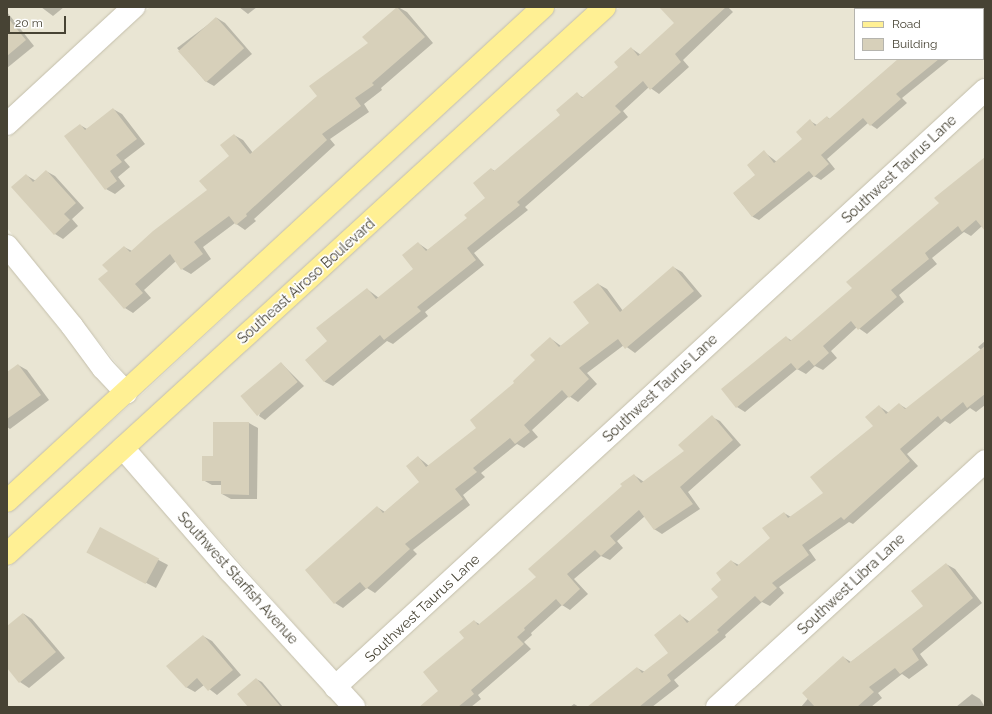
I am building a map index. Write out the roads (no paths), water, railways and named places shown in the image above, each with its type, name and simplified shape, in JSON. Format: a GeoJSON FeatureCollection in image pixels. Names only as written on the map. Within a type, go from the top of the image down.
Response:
{"type":"FeatureCollection","features":[{"type":"Feature","properties":{"kind":"main road"},"geometry":{"type":"LineString","coordinates":[[7,501],[126,394],[543,7]]}},
{"type":"Feature","properties":{"kind":"main road","name":"Southeast Airoso Boulevard"},"geometry":{"type":"LineString","coordinates":[[7,554],[605,7]]}},
{"type":"Feature","properties":{"kind":"street"},"geometry":{"type":"LineString","coordinates":[[7,124],[134,7]]}},
{"type":"Feature","properties":{"kind":"street","name":"Southwest Taurus Lane"},"geometry":{"type":"LineString","coordinates":[[335,687],[985,90]]}},
{"type":"Feature","properties":{"kind":"street"},"geometry":{"type":"LineString","coordinates":[[7,246],[72,326],[103,368],[126,394]]}},
{"type":"Feature","properties":{"kind":"street","name":"Southwest Starfish Avenue"},"geometry":{"type":"LineString","coordinates":[[123,448],[230,571],[354,707]]}},
{"type":"Feature","properties":{"kind":"street","name":"Southwest Libra Lane"},"geometry":{"type":"LineString","coordinates":[[718,707],[985,461]]}}]}
